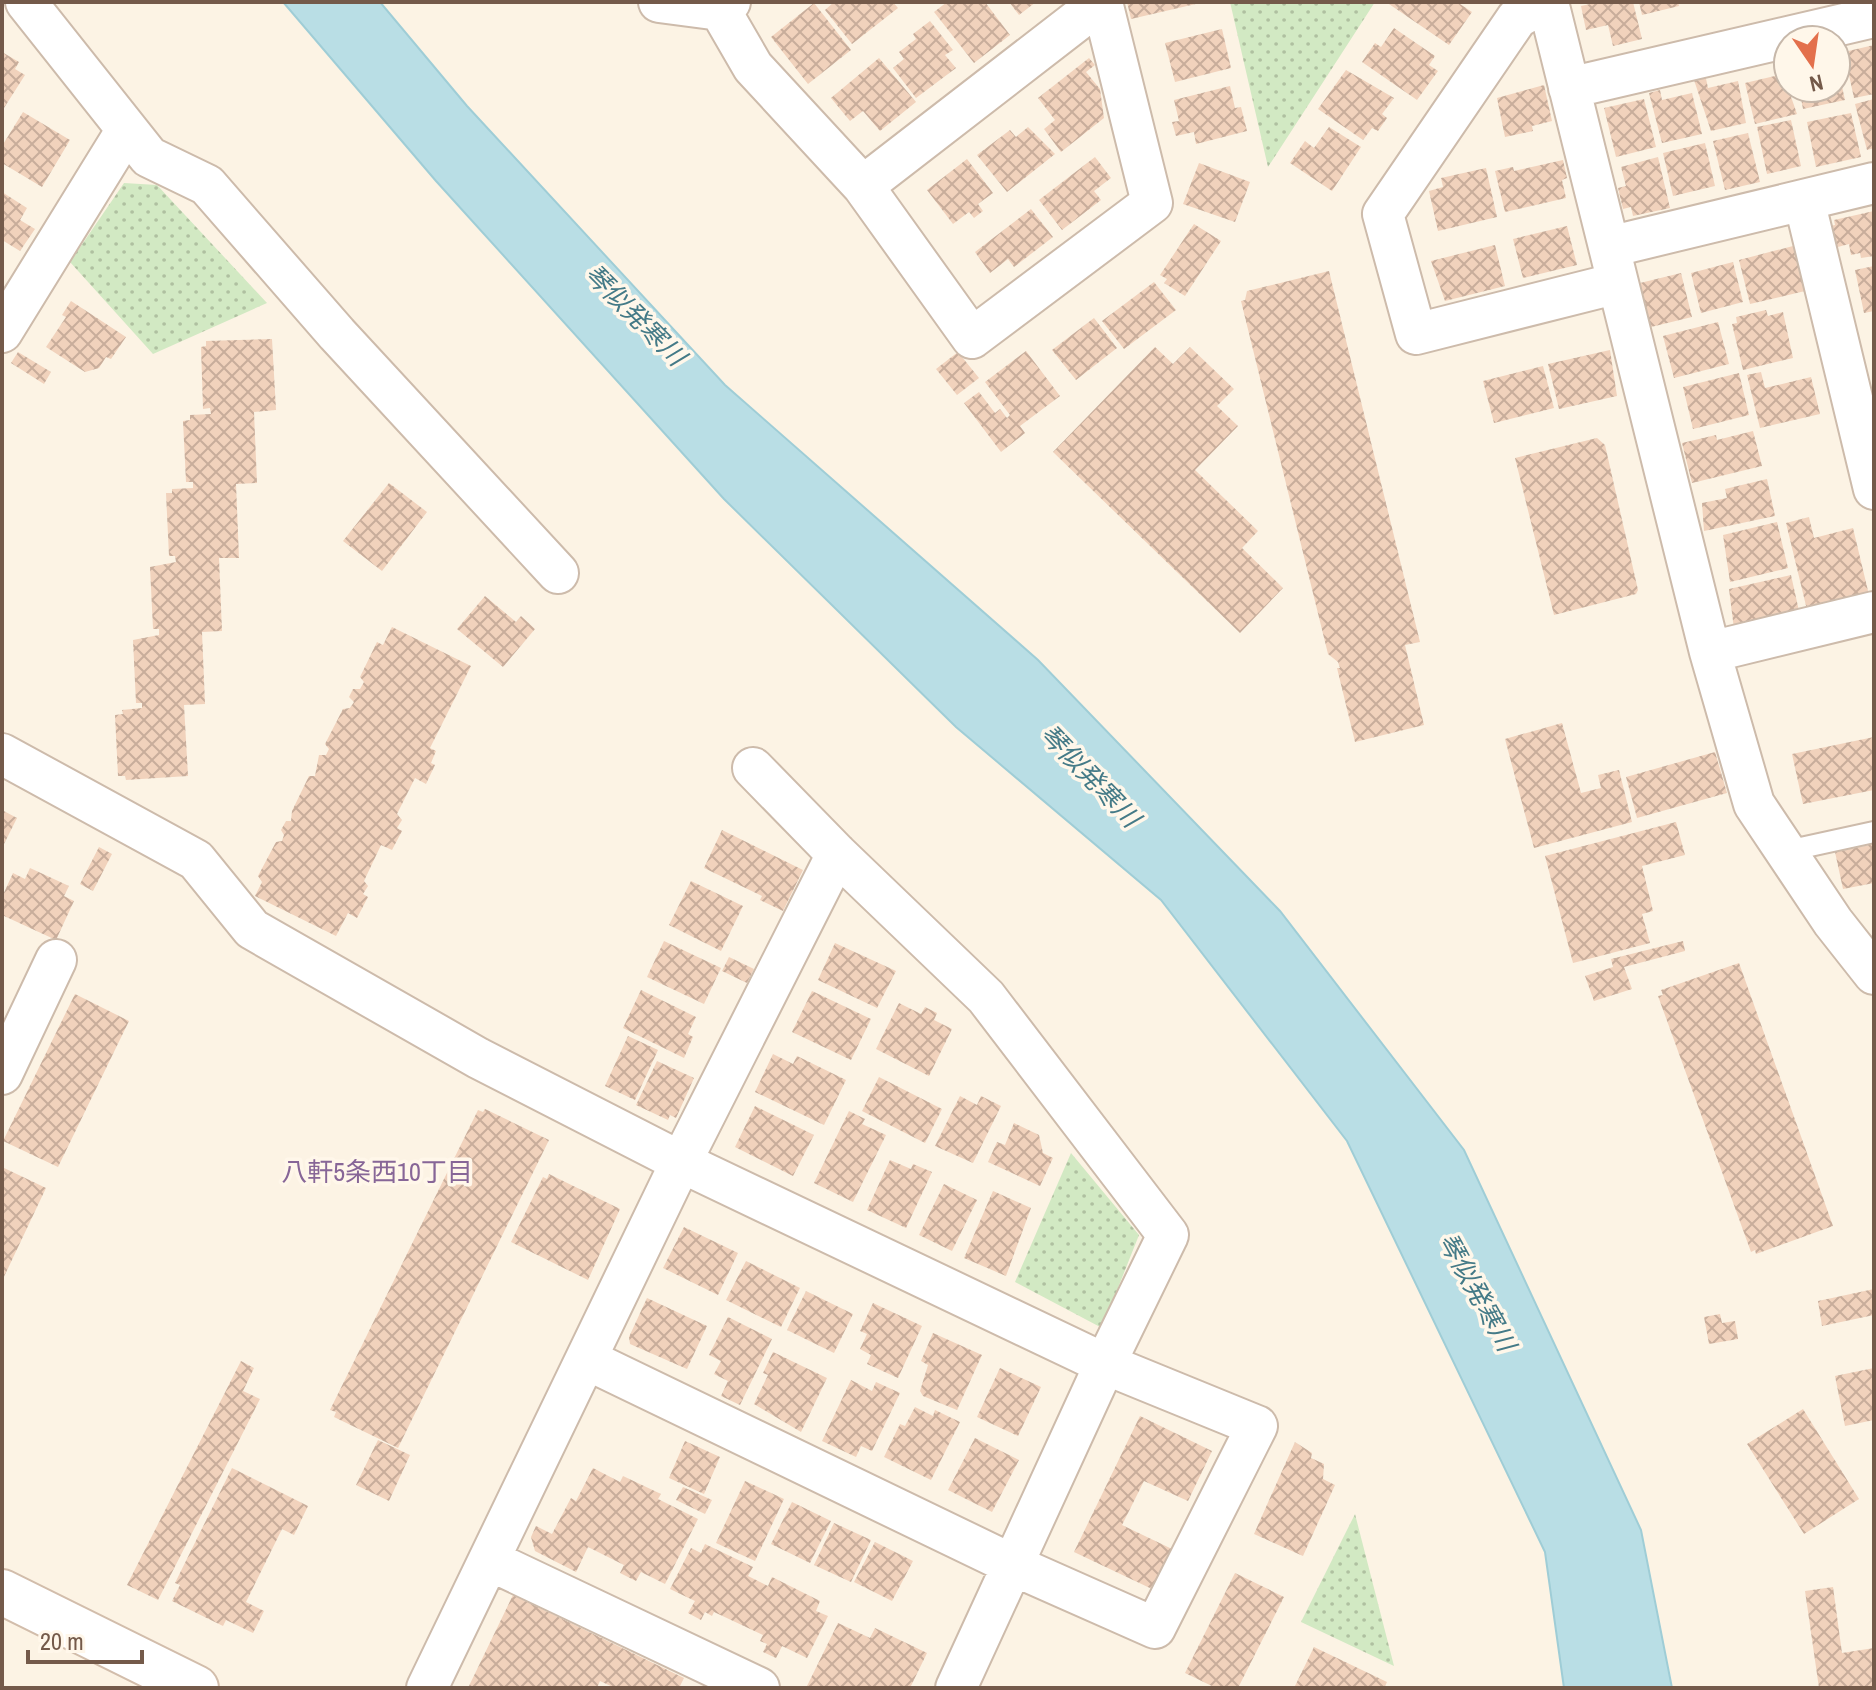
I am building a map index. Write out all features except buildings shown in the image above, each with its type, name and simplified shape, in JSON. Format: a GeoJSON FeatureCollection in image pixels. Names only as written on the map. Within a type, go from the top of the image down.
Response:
{"type":"FeatureCollection","features":[{"type":"Feature","properties":{"kind":"main road"},"geometry":{"type":"LineString","coordinates":[[2,1592],[196,1688]]}},
{"type":"Feature","properties":{"kind":"street"},"geometry":{"type":"LineString","coordinates":[[26,2],[149,157],[207,185],[337,334],[558,573]]}},
{"type":"Feature","properties":{"kind":"street"},"geometry":{"type":"LineString","coordinates":[[659,2],[725,6],[753,67],[863,186],[972,338],[1152,203],[1102,2],[863,186]]}},
{"type":"Feature","properties":{"kind":"street"},"geometry":{"type":"LineString","coordinates":[[1874,183],[1804,200],[1613,265],[1416,334],[1383,214],[1517,18],[1546,2],[1569,88],[1613,265],[1710,652],[1754,804],[1833,922],[1874,974]]}},
{"type":"Feature","properties":{"kind":"street"},"geometry":{"type":"LineString","coordinates":[[1569,88],[1874,17]]}},
{"type":"Feature","properties":{"kind":"street"},"geometry":{"type":"LineString","coordinates":[[2,332],[126,131]]}},
{"type":"Feature","properties":{"kind":"street"},"geometry":{"type":"LineString","coordinates":[[1804,200],[1874,489]]}},
{"type":"Feature","properties":{"kind":"street"},"geometry":{"type":"LineString","coordinates":[[1710,652],[1874,612]]}},
{"type":"Feature","properties":{"kind":"street"},"geometry":{"type":"LineString","coordinates":[[2,754],[196,860],[252,929],[478,1058],[681,1162],[1105,1364],[1257,1426],[1155,1628],[1013,1565],[586,1359]]}},
{"type":"Feature","properties":{"kind":"street"},"geometry":{"type":"LineString","coordinates":[[753,768],[837,854],[986,997],[1168,1235],[956,1688]]}},
{"type":"Feature","properties":{"kind":"street"},"geometry":{"type":"LineString","coordinates":[[427,1688],[681,1162],[837,854]]}},
{"type":"Feature","properties":{"kind":"street"},"geometry":{"type":"LineString","coordinates":[[2,1074],[56,960]]}},
{"type":"Feature","properties":{"kind":"street"},"geometry":{"type":"LineString","coordinates":[[489,1560],[759,1688]]}},
{"type":"Feature","properties":{"kind":"lane"},"geometry":{"type":"LineString","coordinates":[[1787,851],[1874,832]]}},
{"type":"Feature","properties":{"kind":"green space"},"geometry":{"type":"Polygon","coordinates":[[[1230,2],[1375,2],[1268,167],[1230,2]]]}},
{"type":"Feature","properties":{"kind":"green space"},"geometry":{"type":"Polygon","coordinates":[[[124,183],[157,185],[267,303],[153,354],[70,262],[124,183]]]}},
{"type":"Feature","properties":{"kind":"green space"},"geometry":{"type":"Polygon","coordinates":[[[1071,1153],[1139,1235],[1102,1328],[1015,1282],[1071,1153]]]}},
{"type":"Feature","properties":{"kind":"green space"},"geometry":{"type":"Polygon","coordinates":[[[1355,1514],[1394,1666],[1301,1622],[1355,1514]]]}},
{"type":"Feature","properties":{"kind":"water","name":"琴似発寒川"},"geometry":{"type":"Polygon","coordinates":[[[283,2],[380,2],[467,106],[725,385],[1038,660],[1280,911],[1464,1150],[1641,1530],[1672,1688],[1564,1688],[1545,1552],[1347,1141],[1161,900],[956,727],[724,499],[436,181],[283,2]]]}},
{"type":"Feature","properties":{"kind":"district","name":"八軒5条西10丁目"},"geometry":{"type":"Point","coordinates":[377,1172]}}]}
